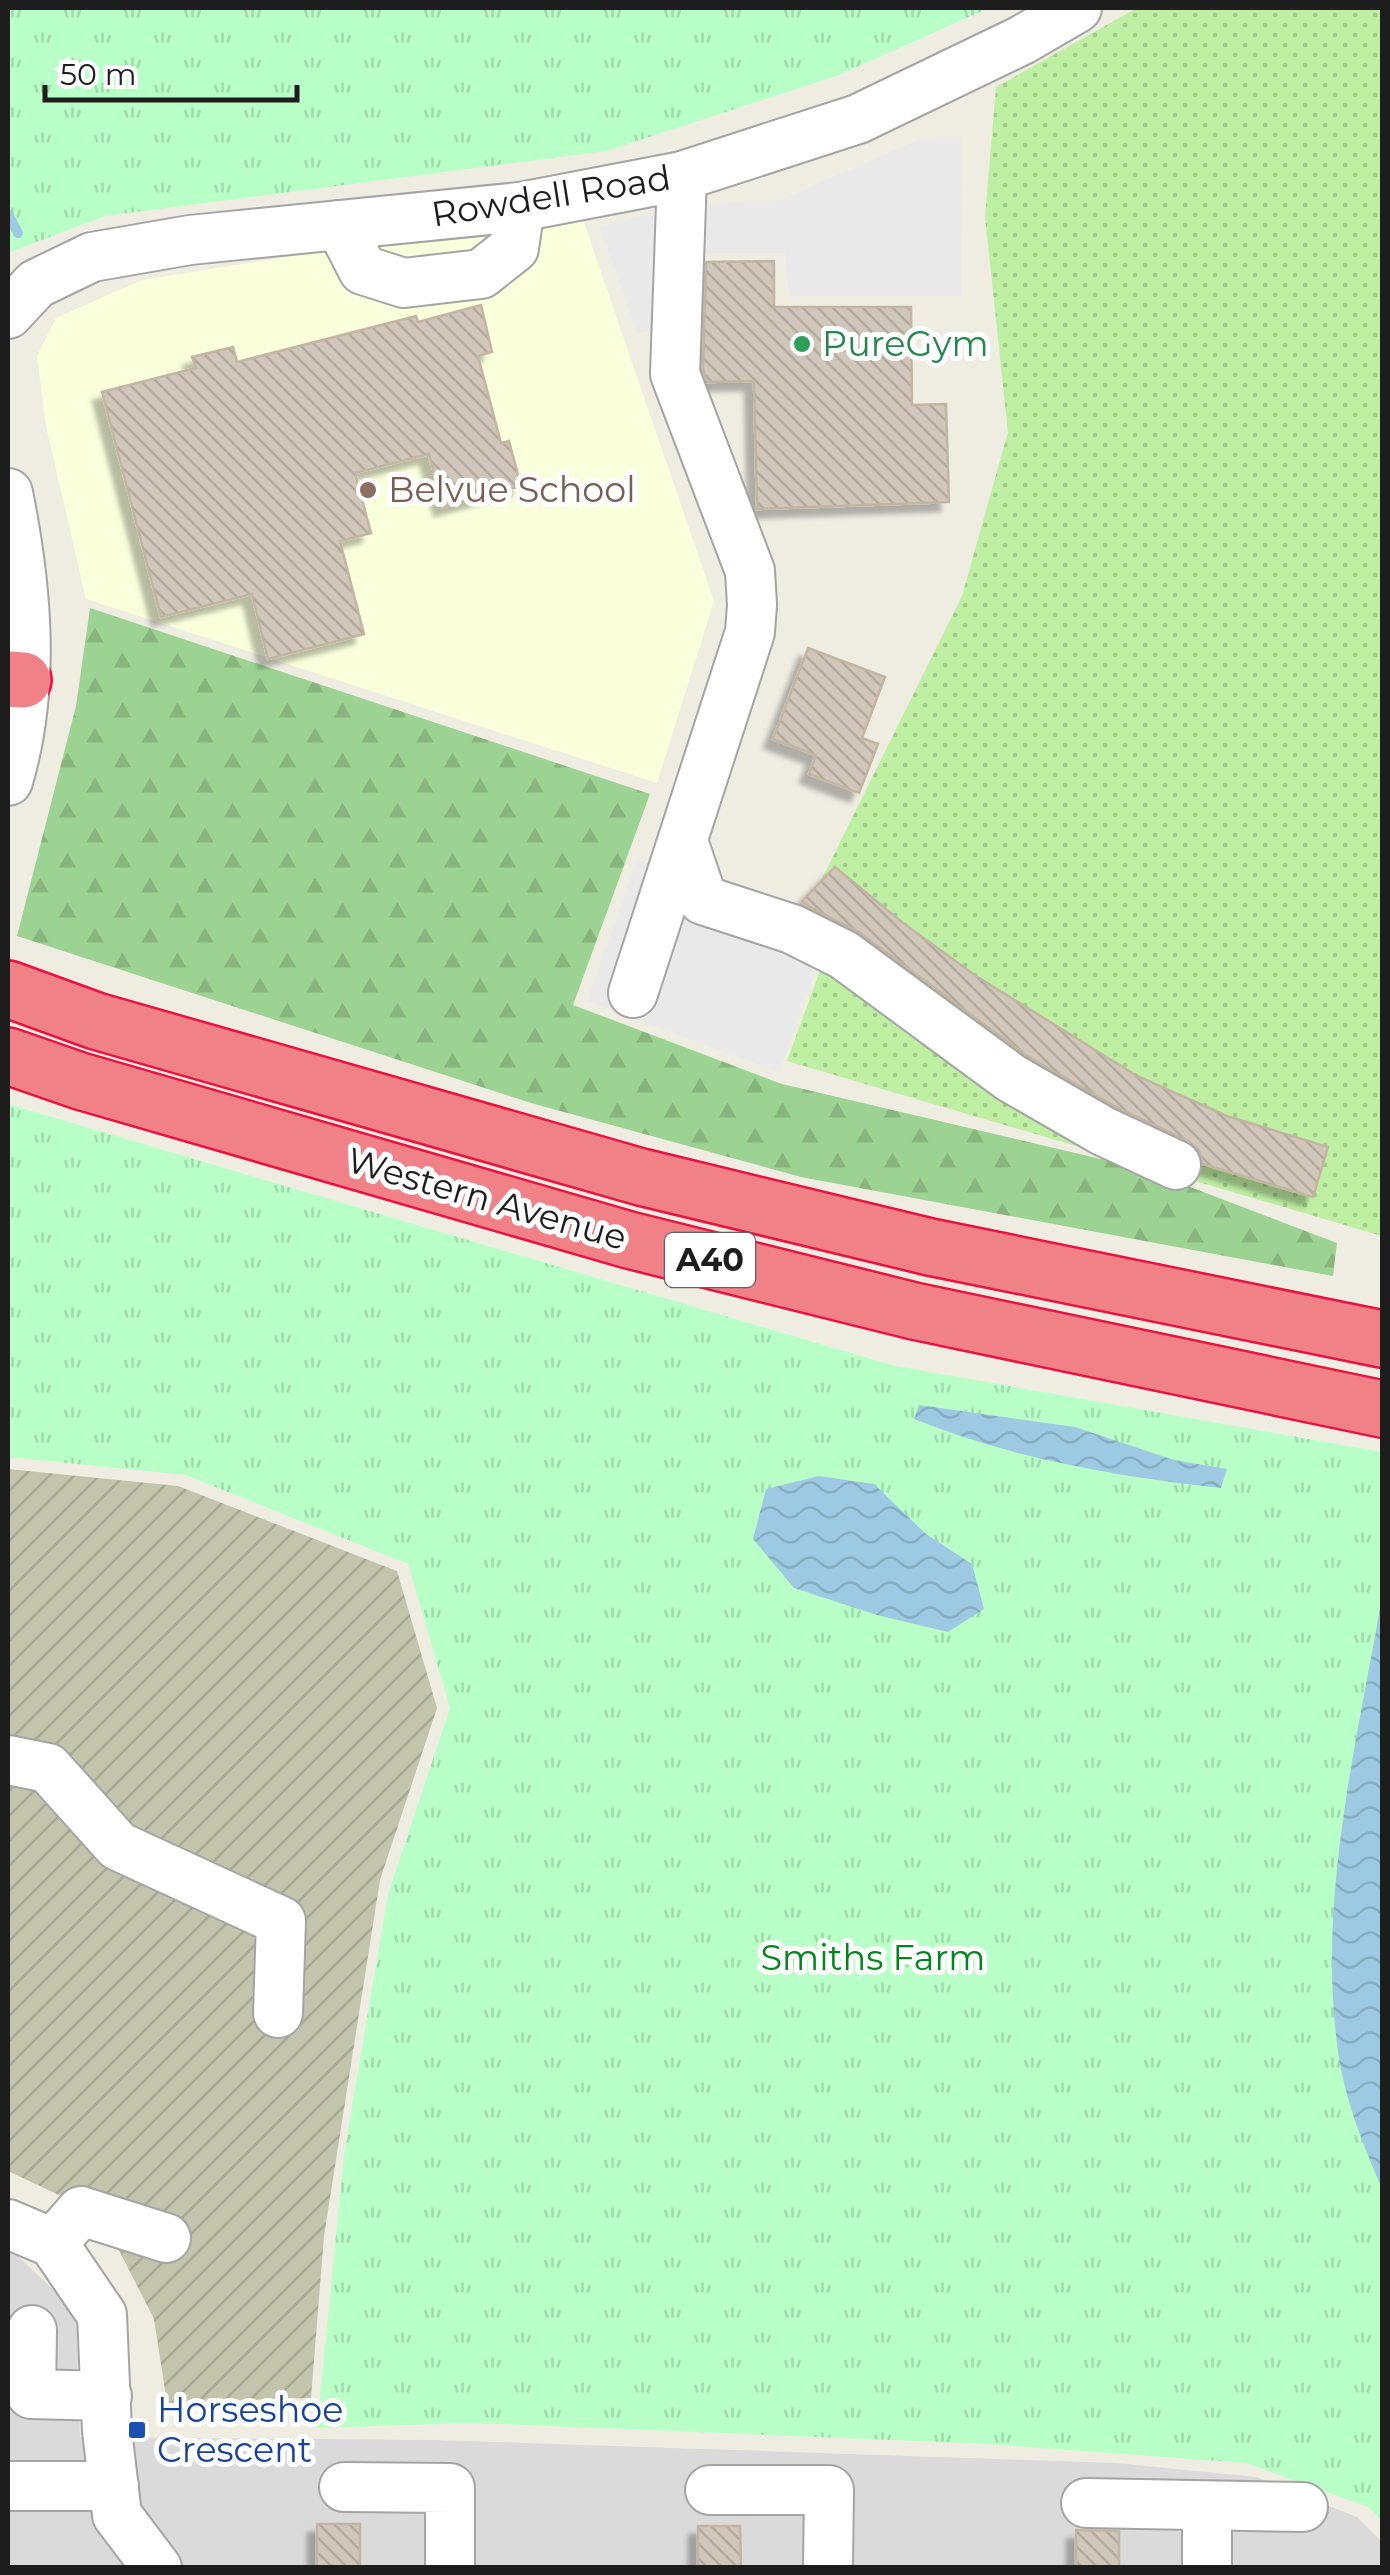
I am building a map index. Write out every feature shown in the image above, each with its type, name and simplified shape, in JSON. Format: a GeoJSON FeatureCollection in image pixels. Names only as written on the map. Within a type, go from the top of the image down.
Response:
{"type":"FeatureCollection","features":[{"type":"Feature","properties":{"kind":"highway","name":"Western Avenue"},"geometry":{"type":"LineString","coordinates":[[8,988],[96,1022],[641,1177],[930,1247],[1371,1337]]}},
{"type":"Feature","properties":{"kind":"highway","name":"Western Avenue"},"geometry":{"type":"LineString","coordinates":[[8,1056],[80,1081],[629,1240],[914,1311],[1366,1406]]}},
{"type":"Feature","properties":{"kind":"street","name":"Rowdell Road"},"geometry":{"type":"LineString","coordinates":[[8,311],[36,284],[92,257],[190,240],[520,207],[682,176],[858,119],[1022,40],[1077,8]]}},
{"type":"Feature","properties":{"kind":"street"},"geometry":{"type":"LineString","coordinates":[[632,993],[684,844],[750,632],[752,605],[750,570],[676,374],[682,176]]}},
{"type":"Feature","properties":{"kind":"street"},"geometry":{"type":"LineString","coordinates":[[340,225],[364,270],[404,283],[480,274],[514,248],[520,207]]}},
{"type":"Feature","properties":{"kind":"street"},"geometry":{"type":"LineString","coordinates":[[8,493],[22,566],[26,644],[15,679],[19,731],[8,781]]}},
{"type":"Feature","properties":{"kind":"street"},"geometry":{"type":"LineString","coordinates":[[684,844],[703,900],[792,929],[844,955],[1011,1078],[1103,1132],[1176,1165]]}},
{"type":"Feature","properties":{"kind":"street"},"geometry":{"type":"LineString","coordinates":[[8,1760],[48,1768],[118,1846],[281,1921],[278,2013]]}},
{"type":"Feature","properties":{"kind":"street"},"geometry":{"type":"LineString","coordinates":[[54,2243],[81,2210],[166,2238]]}},
{"type":"Feature","properties":{"kind":"street"},"geometry":{"type":"LineString","coordinates":[[8,2224],[54,2243],[102,2315],[106,2430],[118,2515],[157,2568]]}},
{"type":"Feature","properties":{"kind":"street"},"geometry":{"type":"LineString","coordinates":[[32,2330],[31,2394],[106,2396]]}},
{"type":"Feature","properties":{"kind":"street"},"geometry":{"type":"LineString","coordinates":[[8,2486],[114,2486]]}},
{"type":"Feature","properties":{"kind":"street"},"geometry":{"type":"LineString","coordinates":[[344,2487],[450,2488],[450,2568]]}},
{"type":"Feature","properties":{"kind":"street"},"geometry":{"type":"LineString","coordinates":[[710,2490],[829,2490],[828,2568]]}},
{"type":"Feature","properties":{"kind":"street"},"geometry":{"type":"LineString","coordinates":[[1086,2504],[1303,2507]]}},
{"type":"Feature","properties":{"kind":"street"},"geometry":{"type":"LineString","coordinates":[[1207,2506],[1207,2568]]}},
{"type":"Feature","properties":{"kind":"shaded area"},"geometry":{"type":"Polygon","coordinates":[[[961,138],[962,296],[789,296],[785,253],[675,253],[672,324],[637,334],[600,227],[681,205],[775,202],[918,140],[961,138]]]}},
{"type":"Feature","properties":{"kind":"shaded area","name":"Belvue School"},"geometry":{"type":"Polygon","coordinates":[[[581,214],[714,601],[657,783],[86,599],[46,426],[37,356],[56,318],[142,280],[307,254],[491,233],[581,214]]]}},
{"type":"Feature","properties":{"kind":"shaded area"},"geometry":{"type":"Polygon","coordinates":[[[637,859],[795,916],[824,947],[779,1072],[587,1001],[637,859]]]}},
{"type":"Feature","properties":{"kind":"shaded area"},"geometry":{"type":"Polygon","coordinates":[[[8,1469],[178,1486],[397,1571],[437,1708],[380,1880],[324,2236],[311,2398],[167,2403],[154,2319],[101,2215],[8,2171],[8,1469]]]}},
{"type":"Feature","properties":{"kind":"shaded area"},"geometry":{"type":"Polygon","coordinates":[[[8,2247],[76,2311],[80,2437],[435,2440],[1116,2463],[1256,2477],[1357,2517],[1382,2542],[1382,2567],[8,2567],[8,2247]]]}},
{"type":"Feature","properties":{"kind":"green space"},"geometry":{"type":"Polygon","coordinates":[[[8,8],[989,8],[839,75],[607,151],[105,216],[8,253],[8,8]]]}},
{"type":"Feature","properties":{"kind":"green space"},"geometry":{"type":"Polygon","coordinates":[[[1137,8],[1382,8],[1382,1236],[787,1061],[829,946],[801,921],[962,596],[1008,432],[985,217],[996,87],[1137,8]]]}},
{"type":"Feature","properties":{"kind":"green space"},"geometry":{"type":"Polygon","coordinates":[[[90,608],[650,794],[573,1005],[782,1084],[1143,1169],[1337,1243],[1333,1276],[801,1177],[531,1103],[17,936],[76,706],[90,608]]]}},
{"type":"Feature","properties":{"kind":"green space","name":"Smiths Farm"},"geometry":{"type":"Polygon","coordinates":[[[8,1104],[891,1365],[1382,1452],[1382,2521],[1368,2507],[1246,2463],[987,2444],[474,2423],[317,2428],[344,2154],[388,1894],[450,1708],[408,1564],[185,1475],[8,1457],[8,1104]]]}},
{"type":"Feature","properties":{"kind":"water"},"geometry":{"type":"Polygon","coordinates":[[[919,1405],[1075,1427],[1174,1460],[1227,1469],[1221,1488],[1065,1464],[989,1445],[914,1419],[919,1405]]]}},
{"type":"Feature","properties":{"kind":"water"},"geometry":{"type":"Polygon","coordinates":[[[819,1476],[874,1484],[926,1534],[972,1564],[984,1609],[948,1632],[877,1615],[794,1588],[753,1539],[766,1489],[819,1476]]]}},
{"type":"Feature","properties":{"kind":"water"},"geometry":{"type":"Polygon","coordinates":[[[1382,1597],[1382,2189],[1344,2082],[1332,1988],[1332,1932],[1343,1819],[1382,1597]]]}},
{"type":"Feature","properties":{"kind":"building"},"geometry":{"type":"Polygon","coordinates":[[[774,261],[774,307],[911,307],[912,405],[946,404],[949,502],[757,509],[754,381],[707,382],[703,369],[706,262],[774,261]]]}},
{"type":"Feature","properties":{"kind":"building"},"geometry":{"type":"Polygon","coordinates":[[[481,305],[492,352],[478,356],[501,443],[509,441],[521,486],[443,507],[429,454],[355,473],[371,533],[340,541],[364,634],[268,659],[252,594],[161,617],[102,392],[196,368],[192,357],[233,347],[237,362],[416,316],[418,322],[481,305]]]}},
{"type":"Feature","properties":{"kind":"building"},"geometry":{"type":"Polygon","coordinates":[[[808,648],[885,677],[862,738],[878,744],[859,793],[809,774],[816,755],[773,739],[808,648]]]}},
{"type":"Feature","properties":{"kind":"building"},"geometry":{"type":"Polygon","coordinates":[[[835,867],[976,976],[1137,1076],[1227,1116],[1328,1147],[1313,1197],[1203,1164],[1199,1150],[1188,1141],[1116,1107],[1026,1055],[860,933],[802,901],[835,867]]]}},
{"type":"Feature","properties":{"kind":"building"},"geometry":{"type":"Polygon","coordinates":[[[317,2524],[360,2524],[360,2568],[317,2568],[317,2524]]]}},
{"type":"Feature","properties":{"kind":"building"},"geometry":{"type":"Polygon","coordinates":[[[698,2526],[740,2526],[741,2568],[698,2568],[698,2526]]]}},
{"type":"Feature","properties":{"kind":"building"},"geometry":{"type":"Polygon","coordinates":[[[1076,2530],[1119,2531],[1119,2568],[1076,2568],[1076,2530]]]}},
{"type":"Feature","properties":{"kind":"waterway"},"geometry":{"type":"LineString","coordinates":[[8,214],[18,233]]}},
{"type":"Feature","properties":{"kind":"place","name":"PureGym"},"geometry":{"type":"Point","coordinates":[802,344]}},
{"type":"Feature","properties":{"kind":"place","name":"Belvue School"},"geometry":{"type":"Point","coordinates":[368,490]}},
{"type":"Feature","properties":{"kind":"place","name":"Horseshoe Crescent"},"geometry":{"type":"Point","coordinates":[137,2430]}}]}
